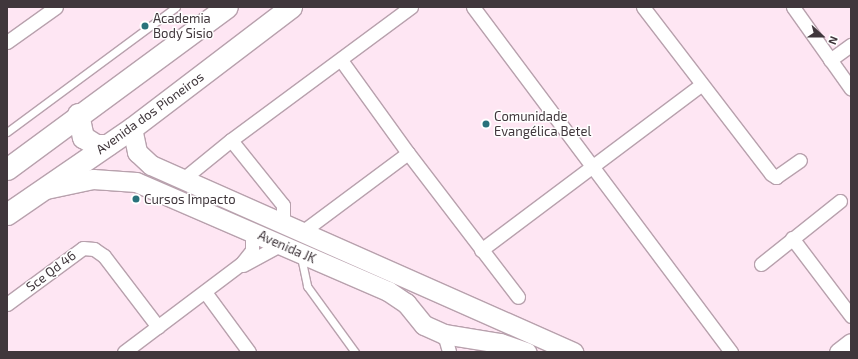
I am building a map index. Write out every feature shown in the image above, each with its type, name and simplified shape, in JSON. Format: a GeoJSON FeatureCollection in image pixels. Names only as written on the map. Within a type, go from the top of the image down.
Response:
{"type":"FeatureCollection","features":[{"type":"Feature","properties":{"kind":"main road"},"geometry":{"type":"LineString","coordinates":[[7,169],[78,114],[227,7]]}},
{"type":"Feature","properties":{"kind":"main road","name":"Avenida dos Pioneiros"},"geometry":{"type":"LineString","coordinates":[[7,214],[132,128],[291,7]]}},
{"type":"Feature","properties":{"kind":"main road"},"geometry":{"type":"LineString","coordinates":[[78,114],[84,137],[96,145],[107,145]]}},
{"type":"Feature","properties":{"kind":"main road","name":"Avenida JK"},"geometry":{"type":"LineString","coordinates":[[132,128],[134,144],[143,159],[183,179],[430,290],[573,352]]}},
{"type":"Feature","properties":{"kind":"main road","name":"Avenida JK"},"geometry":{"type":"LineString","coordinates":[[37,192],[93,179],[117,178],[152,188],[388,291],[414,313],[424,325],[447,343],[512,350]]}},
{"type":"Feature","properties":{"kind":"main road"},"geometry":{"type":"LineString","coordinates":[[414,313],[417,298],[430,290]]}},
{"type":"Feature","properties":{"kind":"street"},"geometry":{"type":"LineString","coordinates":[[7,42],[56,7]]}},
{"type":"Feature","properties":{"kind":"street"},"geometry":{"type":"LineString","coordinates":[[183,179],[231,140],[411,7]]}},
{"type":"Feature","properties":{"kind":"street"},"geometry":{"type":"LineString","coordinates":[[473,7],[591,168],[731,352]]}},
{"type":"Feature","properties":{"kind":"street"},"geometry":{"type":"LineString","coordinates":[[644,7],[701,85],[771,174],[776,176],[800,160]]}},
{"type":"Feature","properties":{"kind":"street"},"geometry":{"type":"LineString","coordinates":[[793,7],[851,89]]}},
{"type":"Feature","properties":{"kind":"street"},"geometry":{"type":"LineString","coordinates":[[830,60],[851,45]]}},
{"type":"Feature","properties":{"kind":"street"},"geometry":{"type":"LineString","coordinates":[[341,60],[408,153],[518,297]]}},
{"type":"Feature","properties":{"kind":"street"},"geometry":{"type":"LineString","coordinates":[[481,250],[701,85]]}},
{"type":"Feature","properties":{"kind":"street"},"geometry":{"type":"LineString","coordinates":[[231,140],[283,205],[283,223]]}},
{"type":"Feature","properties":{"kind":"street"},"geometry":{"type":"LineString","coordinates":[[302,232],[408,153]]}},
{"type":"Feature","properties":{"kind":"street"},"geometry":{"type":"LineString","coordinates":[[761,264],[840,201]]}},
{"type":"Feature","properties":{"kind":"street"},"geometry":{"type":"LineString","coordinates":[[124,352],[205,292],[248,256],[254,244],[252,231]]}},
{"type":"Feature","properties":{"kind":"street"},"geometry":{"type":"LineString","coordinates":[[792,238],[851,316]]}},
{"type":"Feature","properties":{"kind":"street"},"geometry":{"type":"LineString","coordinates":[[229,273],[282,244]]}},
{"type":"Feature","properties":{"kind":"street","name":"Sce Qd 46"},"geometry":{"type":"LineString","coordinates":[[7,304],[83,248],[94,249],[104,256],[158,327]]}},
{"type":"Feature","properties":{"kind":"street"},"geometry":{"type":"LineString","coordinates":[[205,292],[249,352]]}},
{"type":"Feature","properties":{"kind":"street"},"geometry":{"type":"LineString","coordinates":[[838,352],[851,342]]}},
{"type":"Feature","properties":{"kind":"lane"},"geometry":{"type":"LineString","coordinates":[[7,132],[176,7]]}},
{"type":"Feature","properties":{"kind":"lane"},"geometry":{"type":"LineString","coordinates":[[300,252],[307,286],[355,352]]}},
{"type":"Feature","properties":{"kind":"place","name":"Academia Body Sisio"},"geometry":{"type":"Point","coordinates":[145,26]}},
{"type":"Feature","properties":{"kind":"place","name":"Comunidade Evangélica Betel"},"geometry":{"type":"Point","coordinates":[486,124]}},
{"type":"Feature","properties":{"kind":"place","name":"Cursos Impacto"},"geometry":{"type":"Point","coordinates":[136,199]}}]}
